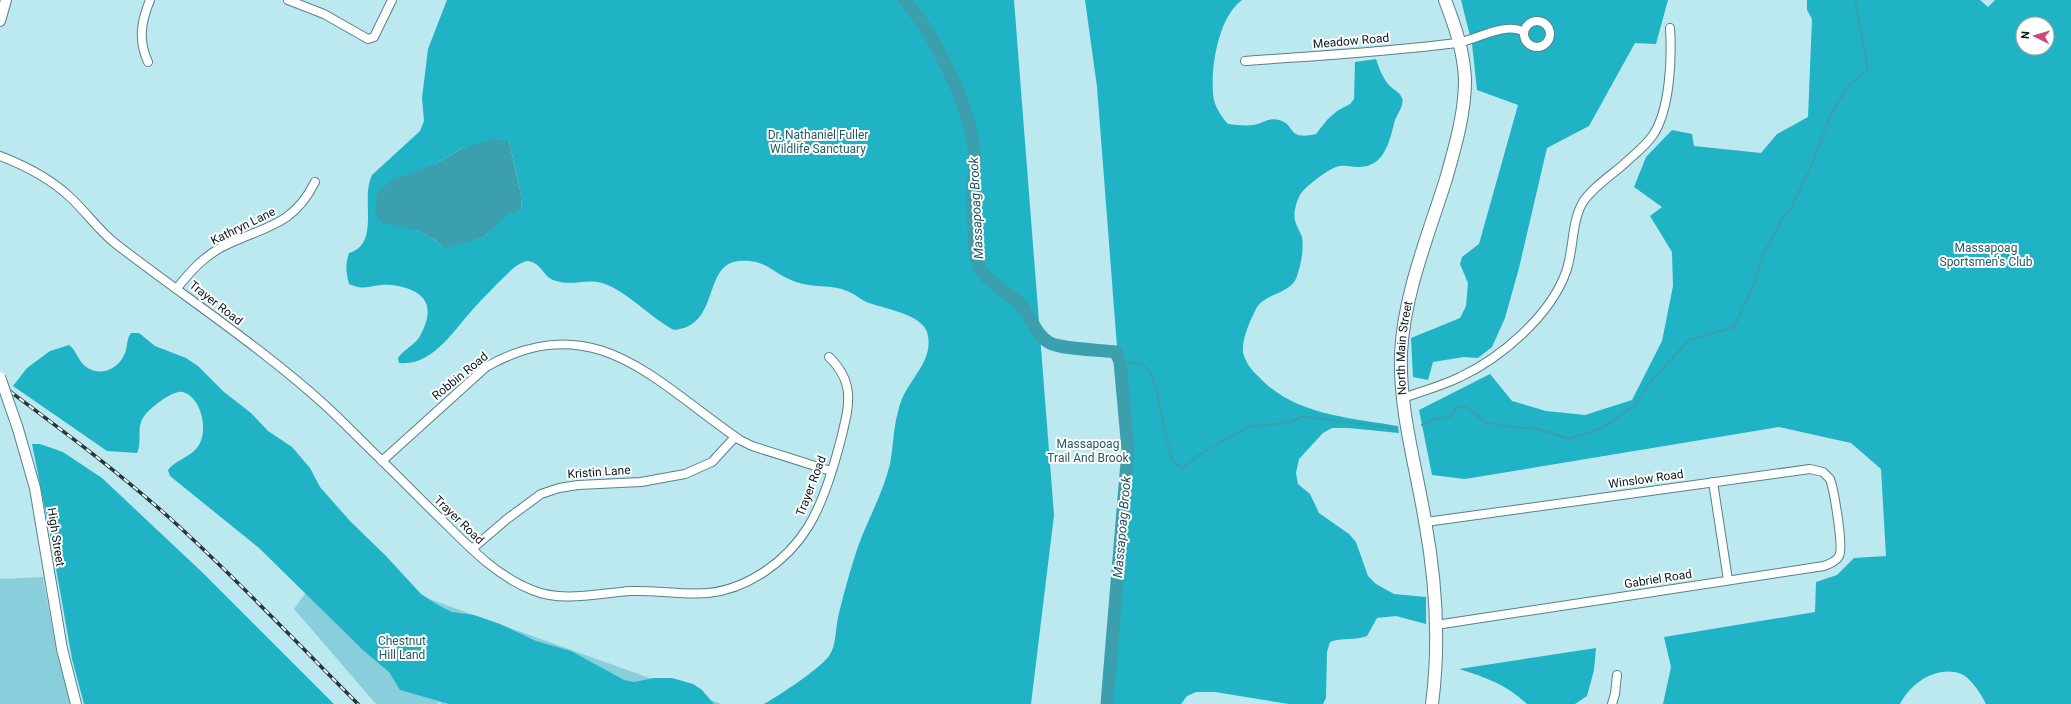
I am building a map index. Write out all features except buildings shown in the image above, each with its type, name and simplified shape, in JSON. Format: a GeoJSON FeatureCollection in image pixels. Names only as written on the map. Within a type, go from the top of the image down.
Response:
{"type":"FeatureCollection","features":[{"type":"Feature","properties":{"kind":"main road","name":"North Main Street"},"geometry":{"type":"LineString","coordinates":[[1432,704],[1436,625],[1435,598],[1426,522],[1403,398],[1401,355],[1404,321],[1413,283],[1455,149],[1463,104],[1465,79],[1459,42],[1456,26],[1445,0]]}},
{"type":"Feature","properties":{"kind":"street"},"geometry":{"type":"LineString","coordinates":[[0,21],[6,0]]}},
{"type":"Feature","properties":{"kind":"street"},"geometry":{"type":"LineString","coordinates":[[148,62],[143,50],[141,37],[142,27],[150,0]]}},
{"type":"Feature","properties":{"kind":"street"},"geometry":{"type":"LineString","coordinates":[[288,0],[324,14],[368,39],[374,37],[392,0]]}},
{"type":"Feature","properties":{"kind":"street","name":"Meadow Road"},"geometry":{"type":"LineString","coordinates":[[1245,61],[1345,54],[1459,42],[1511,28],[1524,32]]}},
{"type":"Feature","properties":{"kind":"street"},"geometry":{"type":"LineString","coordinates":[[1403,398],[1461,377],[1488,361],[1519,336],[1547,307],[1566,273],[1577,216],[1582,203],[1590,194],[1642,148],[1658,127],[1668,83],[1670,28]]}},
{"type":"Feature","properties":{"kind":"street","name":"Trayer Road"},"geometry":{"type":"LineString","coordinates":[[0,156],[19,163],[49,179],[72,198],[115,243],[177,288],[300,383],[326,406],[472,549],[505,576],[533,591],[551,595],[573,597],[655,590],[707,593],[721,591],[741,585],[776,563],[797,543],[808,527],[817,509],[831,470],[847,413],[849,393],[845,377],[829,358]]}},
{"type":"Feature","properties":{"kind":"street","name":"Kathryn Lane"},"geometry":{"type":"LineString","coordinates":[[177,288],[194,268],[210,255],[223,247],[250,236],[290,216],[309,194],[315,182]]}},
{"type":"Feature","properties":{"kind":"street","name":"Robbin Road"},"geometry":{"type":"LineString","coordinates":[[382,461],[486,367],[506,356],[552,344],[596,348],[632,363],[651,374],[735,437],[752,446],[831,470]]}},
{"type":"Feature","properties":{"kind":"street","name":"High Street"},"geometry":{"type":"LineString","coordinates":[[0,377],[18,429],[35,488],[62,649],[76,704]]}},
{"type":"Feature","properties":{"kind":"street","name":"Kristin Lane"},"geometry":{"type":"LineString","coordinates":[[472,549],[507,519],[541,494],[578,484],[640,482],[685,474],[712,462],[735,437]]}},
{"type":"Feature","properties":{"kind":"street","name":"Winslow Road"},"geometry":{"type":"LineString","coordinates":[[1426,522],[1816,469],[1823,472],[1830,479],[1837,515]]}},
{"type":"Feature","properties":{"kind":"street"},"geometry":{"type":"LineString","coordinates":[[1713,482],[1728,580]]}},
{"type":"Feature","properties":{"kind":"street","name":"Gabriel Road"},"geometry":{"type":"LineString","coordinates":[[1436,625],[1824,566],[1835,561],[1841,551],[1837,515]]}},
{"type":"Feature","properties":{"kind":"street"},"geometry":{"type":"LineString","coordinates":[[1612,704],[1615,694],[1617,675]]}},
{"type":"Feature","properties":{"kind":"green space","name":"Dr. Nathaniel Fuller Wildlife Sanctuary"},"geometry":{"type":"Polygon","coordinates":[[[447,0],[1014,0],[1054,515],[1031,704],[764,704],[808,675],[832,652],[838,618],[852,564],[890,464],[895,425],[900,404],[921,367],[928,351],[929,342],[927,332],[918,321],[910,316],[869,303],[850,292],[835,287],[802,284],[788,279],[757,262],[739,261],[728,265],[720,272],[699,318],[689,326],[674,330],[665,325],[630,298],[612,287],[602,283],[589,281],[566,283],[553,280],[549,278],[538,266],[527,261],[516,266],[506,275],[433,353],[411,363],[399,363],[398,358],[418,339],[425,325],[427,307],[425,300],[412,290],[403,287],[385,285],[360,287],[349,284],[346,265],[349,253],[359,248],[364,240],[367,230],[369,185],[372,175],[420,131],[424,121],[422,98],[428,49],[447,0]],[[509,141],[463,148],[435,164],[417,230],[436,241],[442,247],[484,237],[509,212],[521,208],[522,199],[509,141]]]}},
{"type":"Feature","properties":{"kind":"green space"},"geometry":{"type":"Polygon","coordinates":[[[1085,0],[1242,0],[1227,18],[1222,30],[1213,70],[1213,94],[1216,107],[1228,124],[1253,125],[1275,119],[1284,122],[1296,134],[1306,136],[1316,134],[1327,120],[1337,111],[1350,104],[1354,99],[1355,62],[1376,59],[1386,81],[1400,94],[1402,98],[1403,101],[1401,108],[1395,121],[1390,139],[1384,152],[1375,163],[1360,167],[1339,166],[1323,174],[1300,195],[1295,210],[1295,217],[1302,237],[1303,247],[1297,276],[1290,286],[1265,300],[1256,309],[1245,335],[1243,347],[1245,359],[1254,372],[1273,390],[1289,400],[1324,413],[1398,426],[1399,433],[1349,428],[1332,428],[1323,433],[1299,459],[1296,473],[1298,484],[1310,494],[1319,513],[1349,534],[1356,542],[1368,576],[1376,584],[1394,594],[1426,597],[1426,624],[1396,616],[1377,618],[1367,636],[1330,642],[1327,652],[1326,698],[1323,704],[1289,704],[1215,692],[1196,692],[1187,696],[1181,704],[1102,704],[1125,451],[1097,87],[1085,0]]]}},
{"type":"Feature","properties":{"kind":"green space"},"geometry":{"type":"Polygon","coordinates":[[[1461,0],[1668,0],[1656,44],[1635,43],[1589,126],[1547,148],[1519,268],[1505,318],[1492,347],[1478,358],[1464,357],[1433,362],[1428,380],[1413,377],[1411,338],[1460,318],[1466,306],[1468,283],[1460,264],[1462,257],[1479,244],[1518,105],[1477,90],[1472,44],[1461,0]]]}},
{"type":"Feature","properties":{"kind":"green space","name":"Massapoag Sportsmen's Club"},"geometry":{"type":"Polygon","coordinates":[[[1807,0],[1980,0],[1988,7],[1995,0],[2071,0],[2071,704],[1986,704],[1972,682],[1964,676],[1952,672],[1943,672],[1934,674],[1918,683],[1905,696],[1900,704],[1663,704],[1671,667],[1664,637],[1815,612],[1816,582],[1837,575],[1854,558],[1886,556],[1881,469],[1851,443],[1779,427],[1465,479],[1432,475],[1419,410],[1490,374],[1512,401],[1546,411],[1585,415],[1632,400],[1662,341],[1673,286],[1672,252],[1650,216],[1662,207],[1634,187],[1646,157],[1672,130],[1692,134],[1694,146],[1761,153],[1777,134],[1808,117],[1812,19],[1807,10],[1807,0]]]}},
{"type":"Feature","properties":{"kind":"green space"},"geometry":{"type":"Polygon","coordinates":[[[131,333],[139,333],[155,346],[186,358],[198,366],[224,392],[251,413],[268,431],[292,447],[310,468],[320,487],[350,521],[386,556],[421,594],[438,605],[452,612],[474,615],[500,624],[536,641],[571,651],[624,680],[634,682],[654,678],[672,678],[693,684],[702,690],[714,704],[449,704],[400,690],[389,672],[364,651],[259,548],[170,476],[168,470],[171,466],[196,449],[202,439],[202,415],[199,407],[190,395],[183,392],[174,393],[157,403],[145,415],[140,424],[139,448],[137,453],[107,451],[13,386],[27,368],[50,351],[69,345],[85,366],[91,370],[108,370],[114,367],[122,359],[131,333]]]}},
{"type":"Feature","properties":{"kind":"green space"},"geometry":{"type":"Polygon","coordinates":[[[32,444],[40,444],[63,452],[102,478],[203,573],[334,704],[84,704],[72,659],[32,444]]]}},
{"type":"Feature","properties":{"kind":"green space","name":"Chestnut Hill Land"},"geometry":{"type":"Polygon","coordinates":[[[332,564],[722,704],[442,704],[439,702],[437,704],[376,704],[294,609],[312,584],[332,564]]]}},
{"type":"Feature","properties":{"kind":"green space"},"geometry":{"type":"Polygon","coordinates":[[[43,577],[56,650],[70,704],[0,704],[0,579],[43,577]]]}},
{"type":"Feature","properties":{"kind":"green space"},"geometry":{"type":"Polygon","coordinates":[[[1596,648],[1594,670],[1587,696],[1575,704],[1527,704],[1512,692],[1495,682],[1459,669],[1596,648]]]}},
{"type":"Feature","properties":{"kind":"shaded area"},"geometry":{"type":"Polygon","coordinates":[[[495,139],[509,141],[522,199],[521,208],[514,213],[509,213],[484,237],[451,247],[442,247],[436,241],[417,230],[382,223],[375,214],[377,193],[391,181],[435,164],[463,148],[495,139]]]}},
{"type":"Feature","properties":{"kind":"waterway","name":"Massapoag Brook"},"geometry":{"type":"LineString","coordinates":[[904,0],[916,15],[940,53],[961,98],[968,121],[973,142],[975,161],[973,187],[975,252],[979,267],[983,274],[1023,307],[1038,332],[1045,340],[1063,347],[1116,352],[1120,362],[1128,450],[1107,704]]}},
{"type":"Feature","properties":{"kind":"waterway"},"geometry":{"type":"LineString","coordinates":[[1422,425],[1435,419],[1450,417],[1457,407],[1466,407],[1485,422],[1503,426],[1539,429],[1569,439],[1605,427],[1634,405],[1654,378],[1689,340],[1734,327],[1753,287],[1764,253],[1783,217],[1790,210],[1809,171],[1831,114],[1849,85],[1868,70],[1855,0]]}},
{"type":"Feature","properties":{"kind":"waterway"},"geometry":{"type":"LineString","coordinates":[[1120,362],[1142,364],[1150,372],[1156,388],[1171,458],[1182,469],[1198,455],[1248,427],[1291,422],[1302,416],[1397,429]]}},
{"type":"Feature","properties":{"kind":"railway"},"geometry":{"type":"LineString","coordinates":[[0,384],[110,468],[173,521],[244,588],[358,704]]}},
{"type":"Feature","properties":{"kind":"park label","name":"Massapoag Trail And Brook"},"geometry":{"type":"Point","coordinates":[1088,451]}}]}
